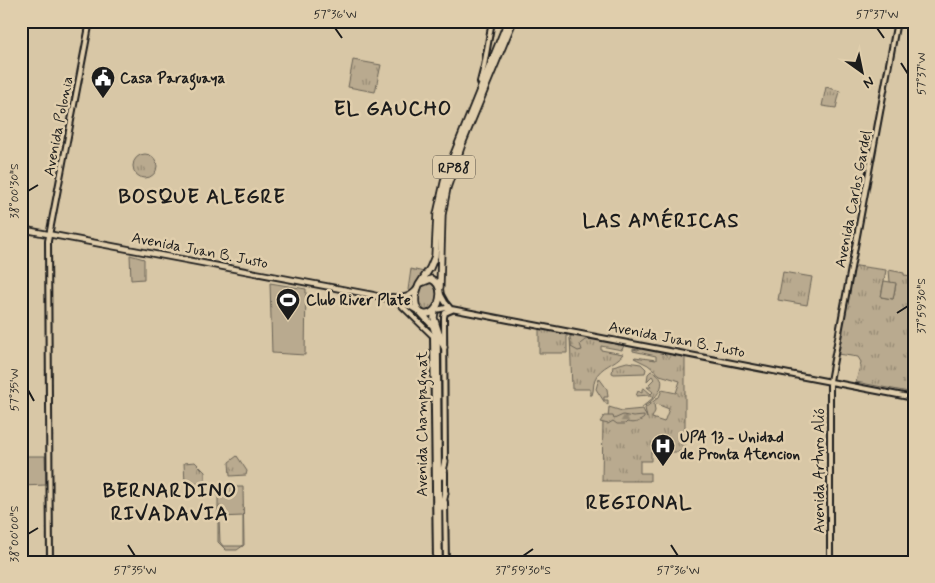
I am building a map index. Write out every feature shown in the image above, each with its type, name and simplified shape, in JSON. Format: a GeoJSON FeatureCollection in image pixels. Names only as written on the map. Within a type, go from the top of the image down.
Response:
{"type":"FeatureCollection","features":[{"type":"Feature","properties":{"kind":"highway","name":"RP88"},"geometry":{"type":"LineString","coordinates":[[419,312],[415,301],[420,284],[435,256],[437,214],[446,174],[508,21]]}},
{"type":"Feature","properties":{"kind":"highway","name":"RP88"},"geometry":{"type":"LineString","coordinates":[[436,310],[440,290],[441,222],[445,195],[483,83],[512,21]]}},
{"type":"Feature","properties":{"kind":"highway"},"geometry":{"type":"LineString","coordinates":[[420,284],[426,280],[432,280],[437,283],[440,290]]}},
{"type":"Feature","properties":{"kind":"highway"},"geometry":{"type":"LineString","coordinates":[[419,312],[428,314],[436,310]]}},
{"type":"Feature","properties":{"kind":"highway","name":"Avenida Champagnat"},"geometry":{"type":"LineString","coordinates":[[436,310],[434,318],[440,332],[441,562]]}},
{"type":"Feature","properties":{"kind":"highway","name":"Avenida Champagnat"},"geometry":{"type":"LineString","coordinates":[[419,312],[428,320],[437,338],[440,469]]}},
{"type":"Feature","properties":{"kind":"highway"},"geometry":{"type":"LineString","coordinates":[[428,320],[433,336]]}},
{"type":"Feature","properties":{"kind":"highway"},"geometry":{"type":"LineString","coordinates":[[440,332],[444,347]]}},
{"type":"Feature","properties":{"kind":"main road","name":"Avenida Polonia"},"geometry":{"type":"LineString","coordinates":[[50,562],[47,293],[49,234],[90,21]]}},
{"type":"Feature","properties":{"kind":"main road"},"geometry":{"type":"LineString","coordinates":[[483,83],[492,21]]}},
{"type":"Feature","properties":{"kind":"main road","name":"Avenida Carlos Gardel"},"geometry":{"type":"LineString","coordinates":[[830,381],[897,21]]}},
{"type":"Feature","properties":{"kind":"main road","name":"Avenida Juan B. Justo"},"geometry":{"type":"LineString","coordinates":[[21,229],[373,295],[409,305],[419,312]]}},
{"type":"Feature","properties":{"kind":"main road","name":"Avenida Juan B. Justo"},"geometry":{"type":"LineString","coordinates":[[373,295],[404,298],[412,294],[420,284]]}},
{"type":"Feature","properties":{"kind":"main road"},"geometry":{"type":"LineString","coordinates":[[440,290],[446,304],[454,310]]}},
{"type":"Feature","properties":{"kind":"main road","name":"Avenida Champagnat"},"geometry":{"type":"LineString","coordinates":[[398,302],[433,336],[440,469]]}},
{"type":"Feature","properties":{"kind":"main road","name":"Avenida Juan B. Justo"},"geometry":{"type":"LineString","coordinates":[[436,310],[444,307],[914,398]]}},
{"type":"Feature","properties":{"kind":"main road","name":"Avenida Champagnat"},"geometry":{"type":"LineString","coordinates":[[440,469],[444,316],[447,312],[454,310]]}},
{"type":"Feature","properties":{"kind":"main road","name":"Avenida Arturo Alió"},"geometry":{"type":"LineString","coordinates":[[830,381],[830,562]]}},
{"type":"Feature","properties":{"kind":"green space"},"geometry":{"type":"Polygon","coordinates":[[[353,60],[381,65],[375,92],[348,87],[353,60]]]}},
{"type":"Feature","properties":{"kind":"green space"},"geometry":{"type":"Polygon","coordinates":[[[826,87],[840,91],[836,108],[822,106],[826,87]]]}},
{"type":"Feature","properties":{"kind":"green space"},"geometry":{"type":"Polygon","coordinates":[[[145,154],[153,158],[157,166],[153,174],[145,178],[137,174],[133,166],[137,158],[145,154]]]}},
{"type":"Feature","properties":{"kind":"green space"},"geometry":{"type":"Polygon","coordinates":[[[130,255],[144,259],[144,279],[131,280],[130,255]]]}},
{"type":"Feature","properties":{"kind":"green space"},"geometry":{"type":"Polygon","coordinates":[[[857,266],[886,270],[881,297],[893,299],[896,284],[890,282],[889,270],[904,273],[904,275],[914,275],[914,393],[856,382],[861,362],[858,357],[837,354],[854,268],[857,266]]]}},
{"type":"Feature","properties":{"kind":"green space"},"geometry":{"type":"Polygon","coordinates":[[[411,269],[424,272],[410,292],[408,290],[411,269]]]}},
{"type":"Feature","properties":{"kind":"green space"},"geometry":{"type":"Polygon","coordinates":[[[783,272],[812,277],[807,305],[778,300],[783,272]]]}},
{"type":"Feature","properties":{"kind":"green space"},"geometry":{"type":"Polygon","coordinates":[[[432,281],[438,293],[436,304],[431,312],[422,311],[416,305],[422,284],[432,281]]]}},
{"type":"Feature","properties":{"kind":"green space"},"geometry":{"type":"Polygon","coordinates":[[[884,281],[896,283],[893,299],[881,297],[884,281]]]}},
{"type":"Feature","properties":{"kind":"green space","name":"Club River Plate"},"geometry":{"type":"Polygon","coordinates":[[[270,283],[306,289],[305,355],[272,353],[270,283]]]}},
{"type":"Feature","properties":{"kind":"green space"},"geometry":{"type":"Polygon","coordinates":[[[539,328],[567,335],[567,353],[539,353],[539,328]]]}},
{"type":"Feature","properties":{"kind":"green space"},"geometry":{"type":"Polygon","coordinates":[[[572,334],[624,345],[622,350],[601,346],[601,350],[623,354],[600,371],[594,381],[592,395],[590,395],[590,389],[572,389],[570,336],[572,334]]]}},
{"type":"Feature","properties":{"kind":"green space"},"geometry":{"type":"Polygon","coordinates":[[[573,335],[590,339],[580,344],[582,350],[578,351],[571,347],[570,337],[573,335]]]}},
{"type":"Feature","properties":{"kind":"green space"},"geometry":{"type":"Polygon","coordinates":[[[639,347],[685,356],[685,452],[651,452],[651,461],[640,461],[640,473],[650,473],[650,481],[602,481],[603,419],[608,418],[609,407],[622,411],[643,409],[647,418],[645,408],[659,397],[662,390],[676,393],[680,381],[660,375],[648,365],[634,358],[656,360],[656,356],[633,351],[633,349],[638,350],[639,347]],[[654,403],[655,411],[652,418],[664,422],[669,409],[654,403]]]}},
{"type":"Feature","properties":{"kind":"green space"},"geometry":{"type":"Polygon","coordinates":[[[627,362],[641,364],[646,369],[645,373],[612,373],[613,366],[627,362]]]}},
{"type":"Feature","properties":{"kind":"green space"},"geometry":{"type":"Polygon","coordinates":[[[651,371],[658,374],[662,384],[652,401],[641,408],[654,397],[650,395],[636,396],[638,391],[642,393],[644,388],[651,394],[653,392],[647,387],[651,387],[649,384],[654,379],[652,376],[647,381],[648,374],[651,371]]]}},
{"type":"Feature","properties":{"kind":"green space"},"geometry":{"type":"Polygon","coordinates":[[[599,378],[607,389],[608,397],[604,397],[604,400],[608,400],[608,405],[605,403],[596,389],[599,378]]]}},
{"type":"Feature","properties":{"kind":"green space"},"geometry":{"type":"Polygon","coordinates":[[[623,415],[633,417],[644,416],[644,418],[640,421],[627,422],[625,424],[617,424],[613,421],[608,424],[600,422],[604,416],[613,416],[614,419],[623,415]]]}},
{"type":"Feature","properties":{"kind":"green space"},"geometry":{"type":"Polygon","coordinates":[[[21,456],[45,456],[46,485],[21,486],[21,456]]]}},
{"type":"Feature","properties":{"kind":"green space"},"geometry":{"type":"Polygon","coordinates":[[[237,456],[247,471],[246,475],[230,476],[229,462],[237,456]]]}},
{"type":"Feature","properties":{"kind":"green space"},"geometry":{"type":"Polygon","coordinates":[[[195,462],[205,472],[205,484],[185,484],[184,463],[195,462]]]}},
{"type":"Feature","properties":{"kind":"green space"},"geometry":{"type":"Polygon","coordinates":[[[218,487],[243,487],[244,545],[243,546],[237,550],[226,550],[218,542],[218,487]],[[243,516],[219,517],[220,542],[223,546],[243,546],[243,516]]]}},
{"type":"Feature","properties":{"kind":"place","name":"Casa Paraguaya"},"geometry":{"type":"Point","coordinates":[103,99]}},
{"type":"Feature","properties":{"kind":"place","name":"Club River Plate"},"geometry":{"type":"Point","coordinates":[288,321]}},
{"type":"Feature","properties":{"kind":"place","name":"UPA 13 - Unidad de Pronta Atencion"},"geometry":{"type":"Point","coordinates":[663,467]}},
{"type":"Feature","properties":{"kind":"district","name":"EL GAUCHO"},"geometry":{"type":"Point","coordinates":[393,108]}},
{"type":"Feature","properties":{"kind":"district","name":"BOSQUE ALEGRE"},"geometry":{"type":"Point","coordinates":[202,196]}},
{"type":"Feature","properties":{"kind":"district","name":"LAS AMÉRICAS"},"geometry":{"type":"Point","coordinates":[661,220]}},
{"type":"Feature","properties":{"kind":"district","name":"BERNARDINO RIVADAVIA"},"geometry":{"type":"Point","coordinates":[170,502]}},
{"type":"Feature","properties":{"kind":"district","name":"REGIONAL"},"geometry":{"type":"Point","coordinates":[639,502]}}]}
